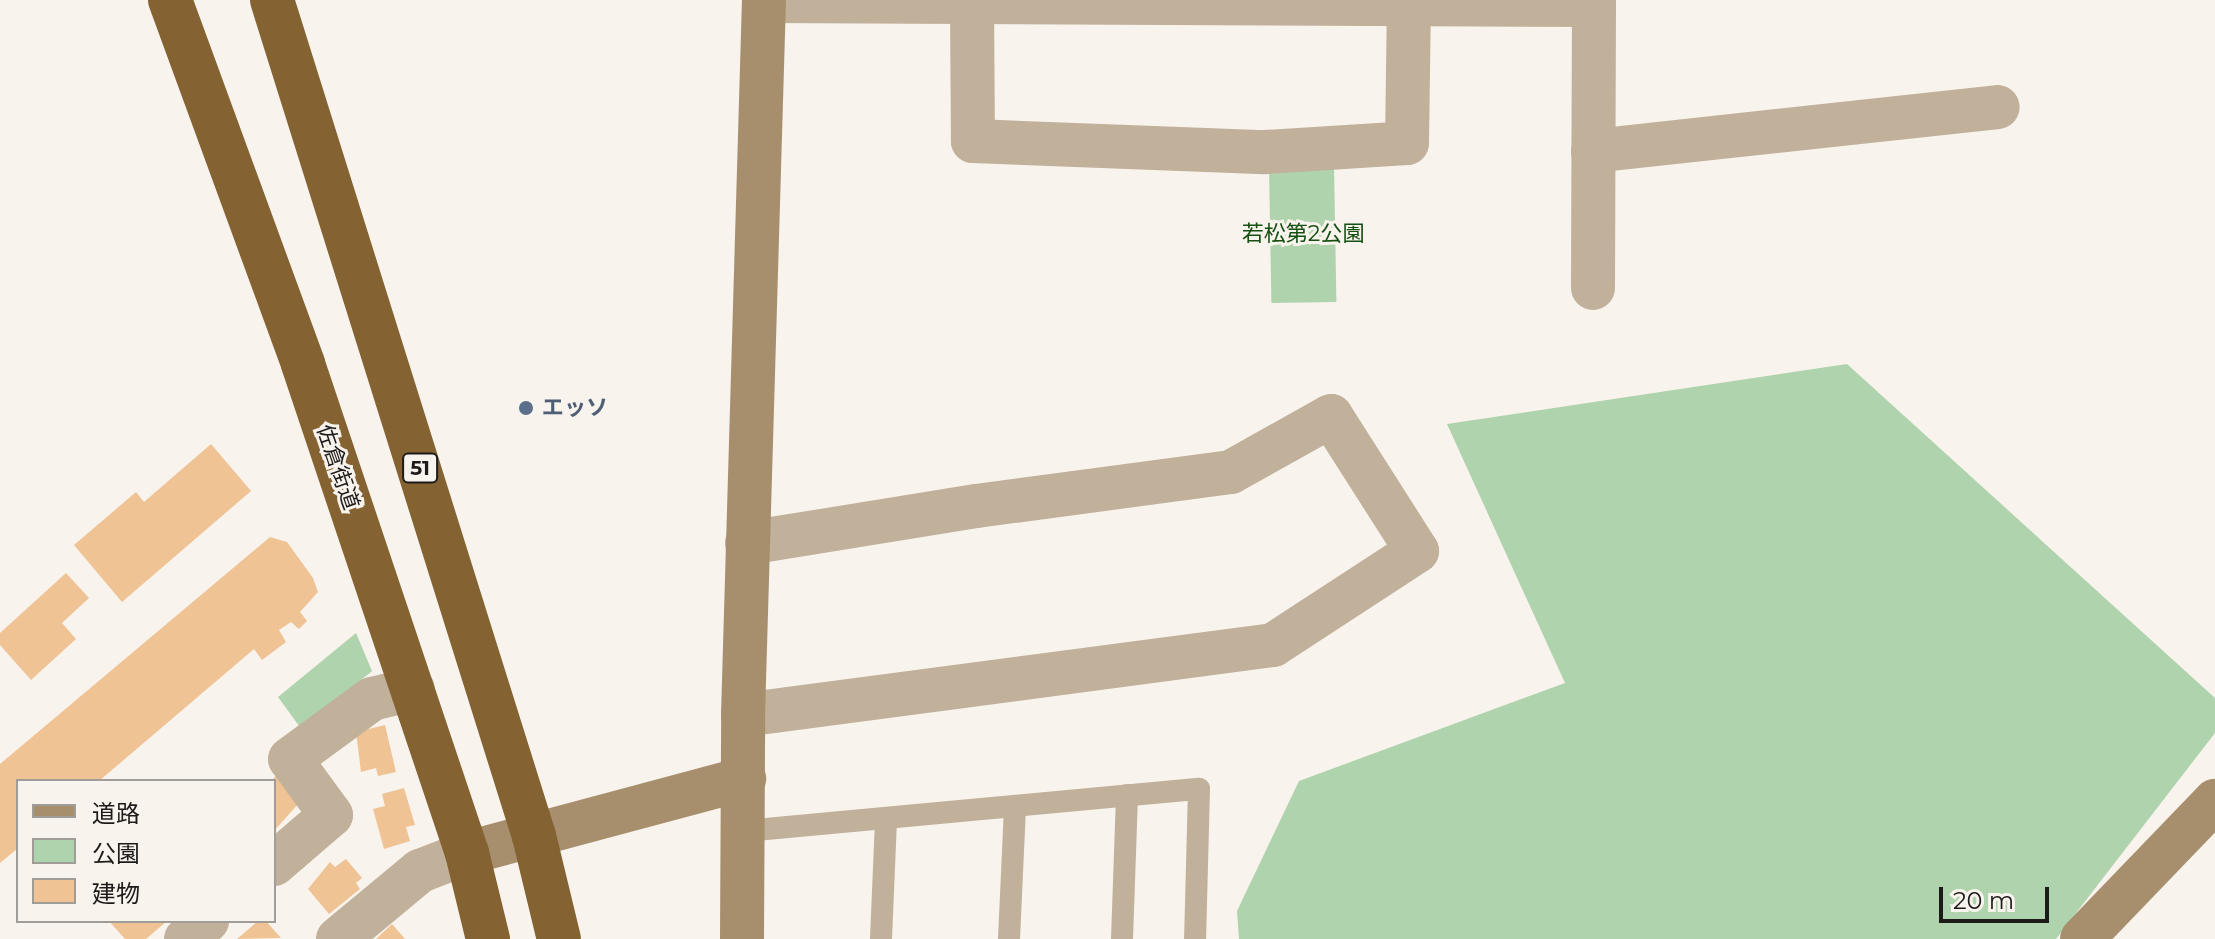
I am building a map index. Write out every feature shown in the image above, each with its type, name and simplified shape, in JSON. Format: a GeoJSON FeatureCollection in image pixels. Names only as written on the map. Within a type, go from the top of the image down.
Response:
{"type":"FeatureCollection","features":[{"type":"Feature","properties":{"kind":"highway","name":"佐倉街道"},"geometry":{"type":"LineString","coordinates":[[170,0],[303,364],[467,853],[488,939]]}},
{"type":"Feature","properties":{"kind":"highway","name":"51"},"geometry":{"type":"LineString","coordinates":[[272,0],[534,836],[559,939]]}},
{"type":"Feature","properties":{"kind":"street"},"geometry":{"type":"LineString","coordinates":[[742,939],[747,543],[764,0],[972,4],[1594,3],[1593,288]]}},
{"type":"Feature","properties":{"kind":"street"},"geometry":{"type":"LineString","coordinates":[[972,4],[973,141],[1265,152],[1407,143],[1409,5]]}},
{"type":"Feature","properties":{"kind":"street"},"geometry":{"type":"LineString","coordinates":[[1593,151],[1998,107]]}},
{"type":"Feature","properties":{"kind":"street"},"geometry":{"type":"LineString","coordinates":[[743,715],[1273,645],[1417,551],[1331,416],[1231,472],[976,506],[747,543]]}},
{"type":"Feature","properties":{"kind":"street"},"geometry":{"type":"LineString","coordinates":[[276,862],[331,815],[290,759],[372,699],[413,689]]}},
{"type":"Feature","properties":{"kind":"street"},"geometry":{"type":"LineString","coordinates":[[338,939],[420,871],[467,853],[744,779]]}},
{"type":"Feature","properties":{"kind":"street"},"geometry":{"type":"LineString","coordinates":[[2082,939],[2215,801]]}},
{"type":"Feature","properties":{"kind":"street"},"geometry":{"type":"LineString","coordinates":[[186,939],[205,923]]}},
{"type":"Feature","properties":{"kind":"lane"},"geometry":{"type":"LineString","coordinates":[[744,831],[1199,789],[1195,939]]}},
{"type":"Feature","properties":{"kind":"lane"},"geometry":{"type":"LineString","coordinates":[[1122,939],[1127,795]]}},
{"type":"Feature","properties":{"kind":"lane"},"geometry":{"type":"LineString","coordinates":[[1009,939],[1015,806]]}},
{"type":"Feature","properties":{"kind":"lane"},"geometry":{"type":"LineString","coordinates":[[881,939],[886,818]]}},
{"type":"Feature","properties":{"kind":"green space","name":"若松第2公園"},"geometry":{"type":"Polygon","coordinates":[[[1334,165],[1336,302],[1271,303],[1269,166],[1334,165]]]}},
{"type":"Feature","properties":{"kind":"green space"},"geometry":{"type":"Polygon","coordinates":[[[1847,364],[2215,698],[2215,733],[2056,939],[1239,939],[1237,911],[1299,781],[1565,683],[1447,424],[1847,364]]]}},
{"type":"Feature","properties":{"kind":"green space"},"geometry":{"type":"Polygon","coordinates":[[[356,633],[372,671],[302,730],[278,697],[356,633]]]}},
{"type":"Feature","properties":{"kind":"building"},"geometry":{"type":"Polygon","coordinates":[[[211,444],[251,491],[122,602],[74,545],[136,492],[144,502],[211,444]]]}},
{"type":"Feature","properties":{"kind":"building"},"geometry":{"type":"Polygon","coordinates":[[[270,537],[287,542],[313,578],[318,592],[300,612],[307,621],[299,629],[291,622],[279,630],[286,642],[262,660],[254,649],[101,779],[16,779],[16,850],[0,863],[0,764],[270,537]]]}},
{"type":"Feature","properties":{"kind":"building"},"geometry":{"type":"Polygon","coordinates":[[[66,573],[89,598],[62,623],[76,639],[31,680],[0,645],[0,633],[66,573]]]}},
{"type":"Feature","properties":{"kind":"building"},"geometry":{"type":"Polygon","coordinates":[[[385,725],[396,772],[378,776],[376,768],[361,772],[356,732],[385,725]]]}},
{"type":"Feature","properties":{"kind":"building"},"geometry":{"type":"Polygon","coordinates":[[[276,776],[299,803],[276,829],[276,779],[273,779],[276,776]]]}},
{"type":"Feature","properties":{"kind":"building"},"geometry":{"type":"Polygon","coordinates":[[[404,788],[415,825],[406,827],[410,841],[384,849],[373,809],[385,806],[382,794],[404,788]]]}},
{"type":"Feature","properties":{"kind":"building"},"geometry":{"type":"Polygon","coordinates":[[[346,859],[362,878],[356,883],[360,889],[329,914],[308,889],[330,862],[335,867],[346,859]]]}},
{"type":"Feature","properties":{"kind":"building"},"geometry":{"type":"Polygon","coordinates":[[[111,923],[165,923],[146,939],[125,939],[111,923]]]}},
{"type":"Feature","properties":{"kind":"building"},"geometry":{"type":"Polygon","coordinates":[[[256,923],[268,923],[281,938],[237,939],[256,923]]]}},
{"type":"Feature","properties":{"kind":"building"},"geometry":{"type":"Polygon","coordinates":[[[392,924],[405,939],[376,939],[392,924]]]}},
{"type":"Feature","properties":{"kind":"place","name":"エッソ"},"geometry":{"type":"Point","coordinates":[526,408]}}]}
